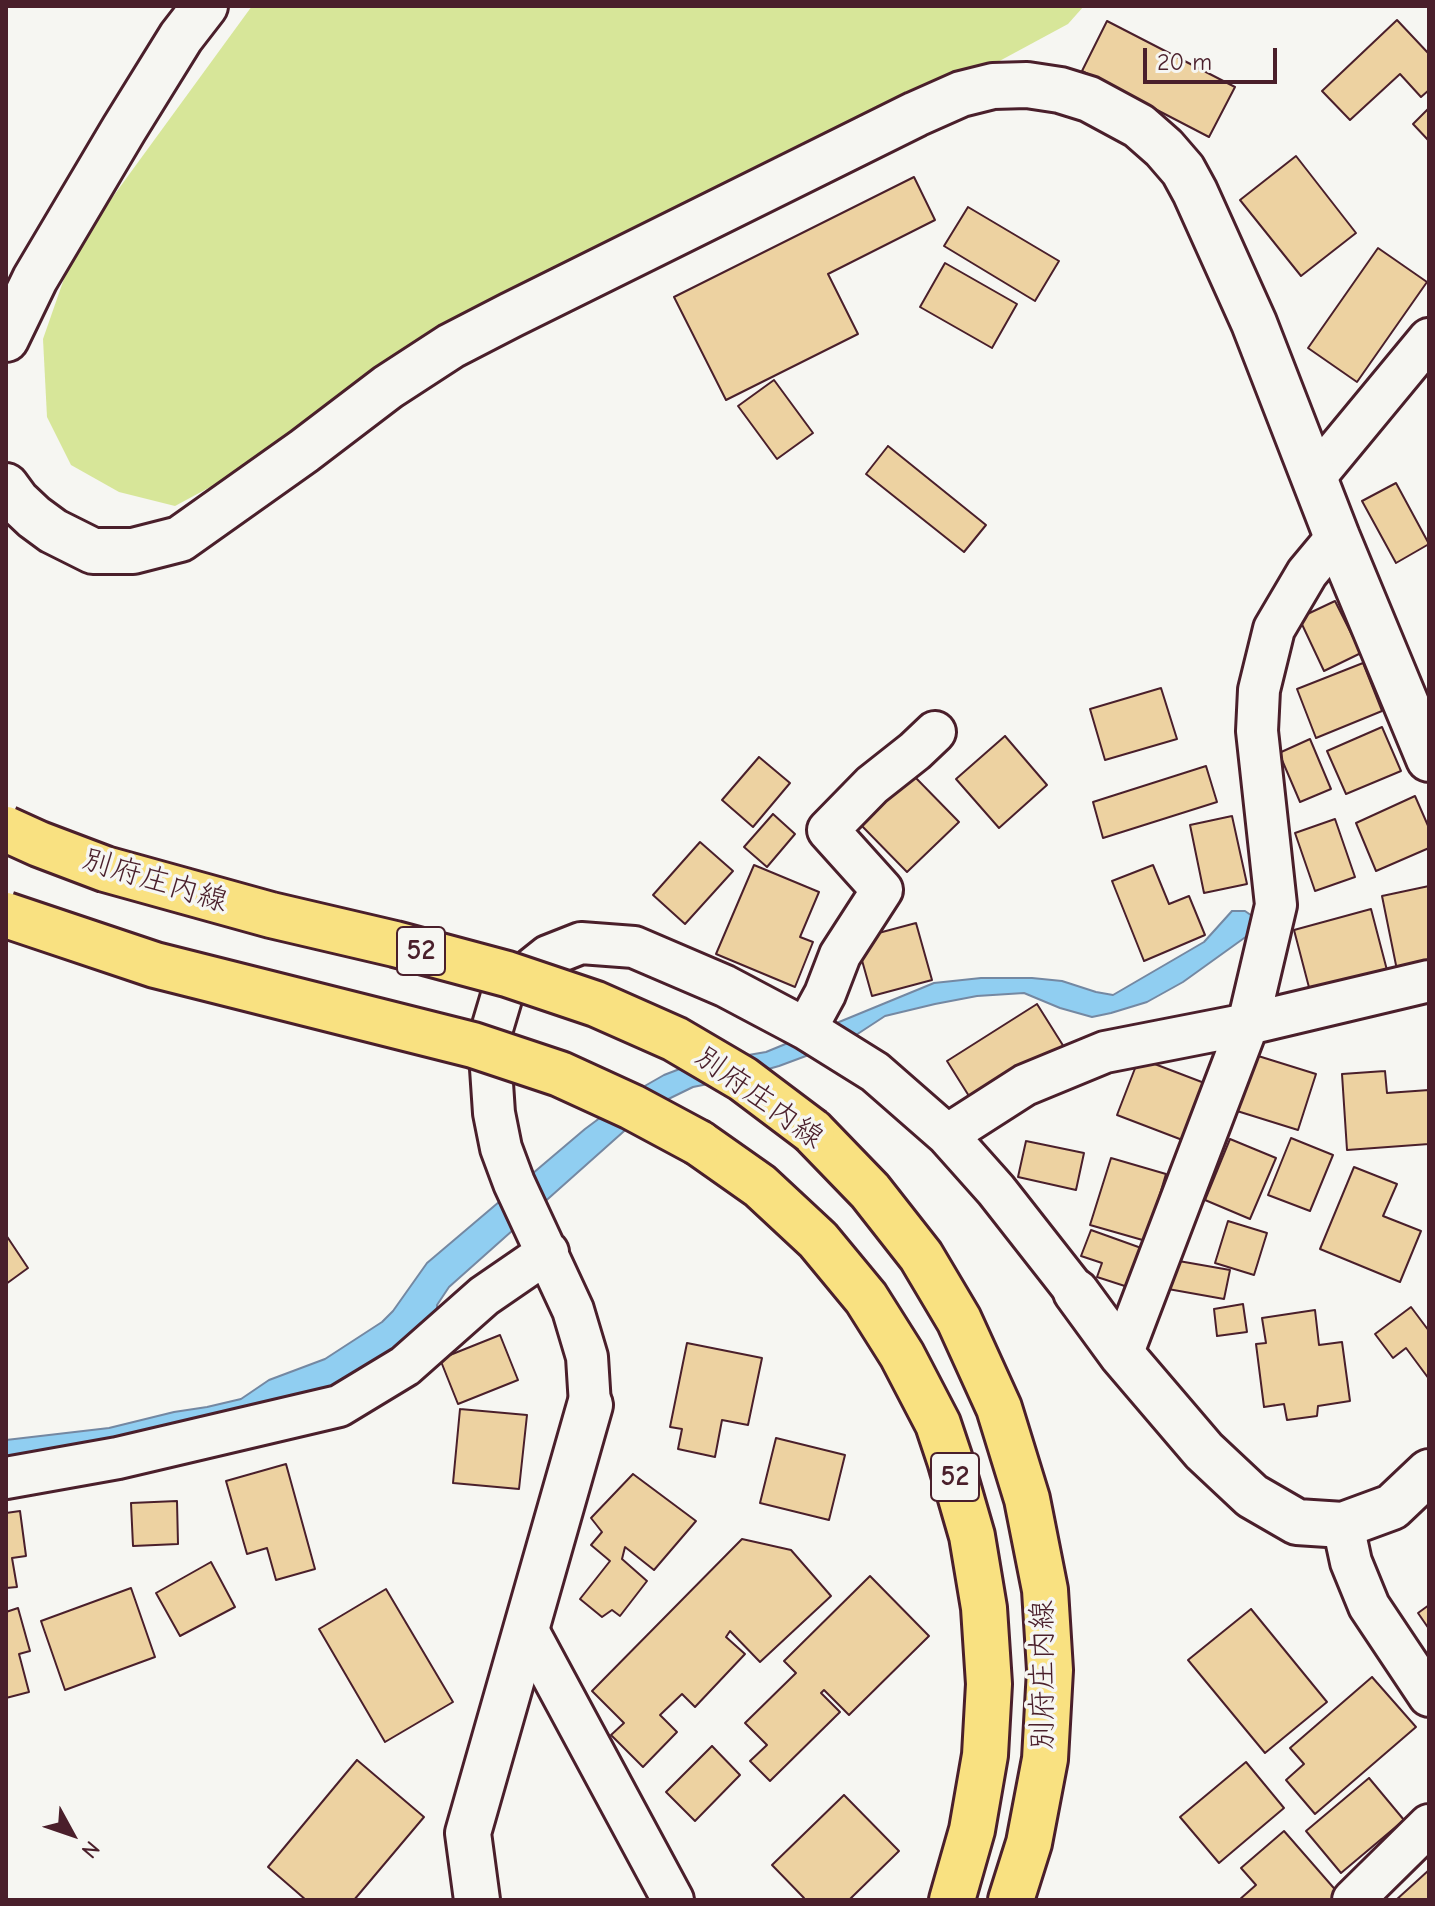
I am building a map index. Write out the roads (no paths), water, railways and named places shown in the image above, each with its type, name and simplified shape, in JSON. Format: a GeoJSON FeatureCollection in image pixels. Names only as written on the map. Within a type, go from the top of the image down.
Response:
{"type":"FeatureCollection","features":[{"type":"Feature","properties":{"kind":"main road","name":"別府庄内線"},"geometry":{"type":"LineString","coordinates":[[6,829],[105,869],[507,974],[596,1004],[675,1039],[743,1079],[812,1131],[870,1191],[921,1256],[951,1307],[999,1408],[1027,1499],[1045,1590],[1050,1670],[1045,1759],[1029,1843],[1011,1900]]}},
{"type":"Feature","properties":{"kind":"main road","name":"別府庄内線"},"geometry":{"type":"LineString","coordinates":[[6,915],[155,965],[487,1050],[560,1074],[632,1107],[699,1143],[760,1186],[818,1240],[866,1298],[902,1355],[938,1424],[972,1536],[984,1608],[989,1684],[985,1755],[972,1830],[952,1900]]}},
{"type":"Feature","properties":{"kind":"street"},"geometry":{"type":"LineString","coordinates":[[6,339],[35,279],[116,142],[181,37],[205,6]]}},
{"type":"Feature","properties":{"kind":"street"},"geometry":{"type":"LineString","coordinates":[[6,486],[34,517],[53,531],[93,551],[133,551],[180,539],[388,387],[451,346],[511,315],[961,94],[993,86],[1027,85],[1060,90],[1089,99],[1139,126],[1183,170],[1254,323],[1337,537],[1429,759]]}},
{"type":"Feature","properties":{"kind":"street"},"geometry":{"type":"LineString","coordinates":[[1314,478],[1429,339]]}},
{"type":"Feature","properties":{"kind":"street"},"geometry":{"type":"LineString","coordinates":[[1122,1355],[1248,1024],[1276,905],[1257,731],[1259,690],[1274,629],[1307,573],[1337,537]]}},
{"type":"Feature","properties":{"kind":"street"},"geometry":{"type":"LineString","coordinates":[[806,1029],[825,994],[840,955],[882,890],[828,830],[872,785],[935,732]]}},
{"type":"Feature","properties":{"kind":"street"},"geometry":{"type":"LineString","coordinates":[[477,1900],[468,1833],[590,1405],[587,1357],[573,1310],[510,1171],[501,1148],[494,1113],[489,1039],[503,992],[548,956],[581,943],[634,947],[725,986],[806,1029],[875,1072],[947,1135],[996,1190],[1122,1355],[1204,1451],[1252,1496],[1297,1522],[1343,1525],[1392,1507],[1429,1472]]}},
{"type":"Feature","properties":{"kind":"street"},"geometry":{"type":"LineString","coordinates":[[947,1135],[1025,1085],[1105,1052],[1248,1024],[1429,981]]}},
{"type":"Feature","properties":{"kind":"street"},"geometry":{"type":"LineString","coordinates":[[6,1478],[118,1458],[339,1406],[405,1366],[484,1296],[548,1252]]}},
{"type":"Feature","properties":{"kind":"street"},"geometry":{"type":"LineString","coordinates":[[1343,1525],[1351,1562],[1369,1606],[1429,1696]]}},
{"type":"Feature","properties":{"kind":"street"},"geometry":{"type":"LineString","coordinates":[[526,1627],[673,1900]]}},
{"type":"Feature","properties":{"kind":"street"},"geometry":{"type":"LineString","coordinates":[[1353,1900],[1429,1825]]}},
{"type":"Feature","properties":{"kind":"water"},"geometry":{"type":"Polygon","coordinates":[[[1232,911],[1245,911],[1255,918],[1256,932],[1183,982],[1147,1002],[1092,1017],[1024,993],[977,996],[935,1004],[885,1016],[856,1035],[814,1053],[733,1079],[693,1087],[650,1108],[449,1287],[437,1305],[437,1318],[369,1375],[285,1408],[6,1460],[6,1440],[109,1428],[241,1399],[269,1380],[325,1359],[382,1322],[427,1263],[585,1129],[636,1091],[664,1075],[690,1065],[766,1052],[934,983],[981,978],[1032,978],[1062,981],[1113,995],[1204,942],[1232,911]]]}}]}
